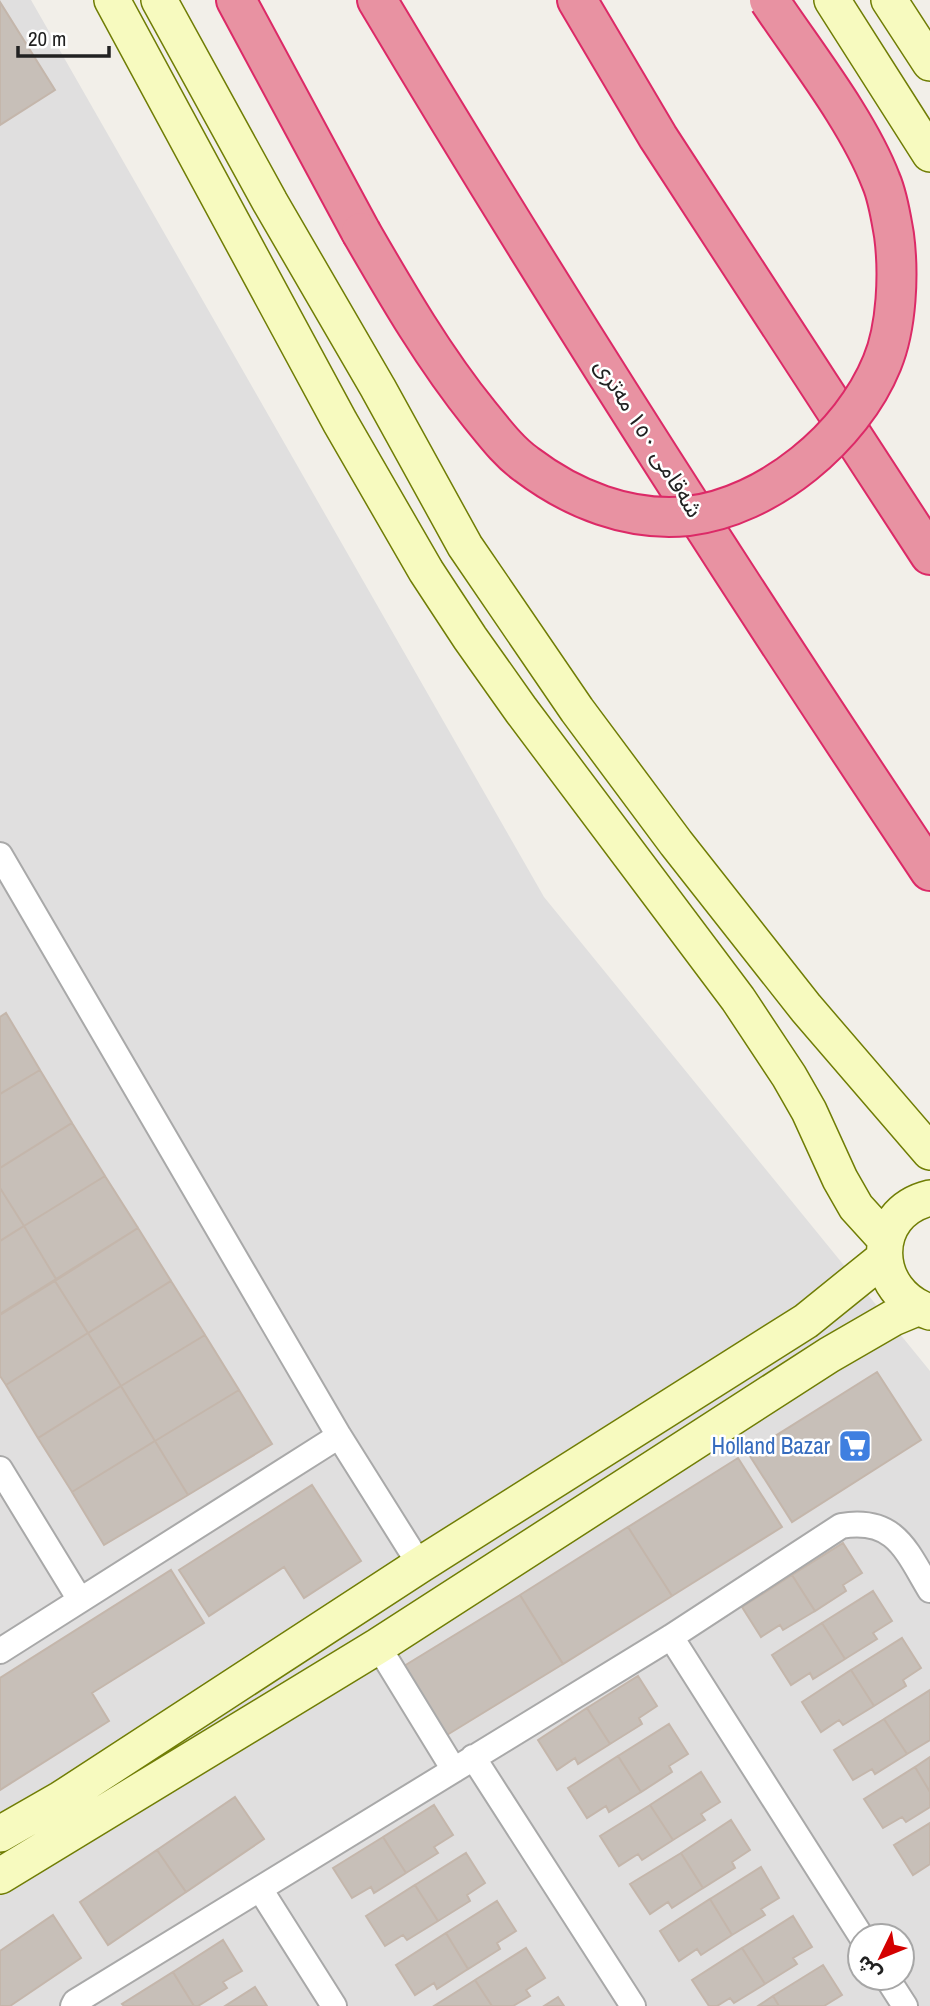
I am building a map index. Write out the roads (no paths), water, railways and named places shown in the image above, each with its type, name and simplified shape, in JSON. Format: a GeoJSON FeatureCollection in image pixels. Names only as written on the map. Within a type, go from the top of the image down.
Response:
{"type":"FeatureCollection","features":[{"type":"Feature","properties":{"kind":"highway"},"geometry":{"type":"LineString","coordinates":[[236,0],[381,267],[423,338],[474,408],[524,463],[557,484],[592,502],[627,513],[659,516],[688,516],[733,505],[773,486],[807,461],[840,428],[870,386],[883,361],[892,321],[897,279],[894,236],[882,182],[857,133],[769,0]]}},
{"type":"Feature","properties":{"kind":"highway","name":"شەقامی ١٥٠ مەتری"},"geometry":{"type":"LineString","coordinates":[[377,0],[472,159],[798,673],[930,871]]}},
{"type":"Feature","properties":{"kind":"highway"},"geometry":{"type":"LineString","coordinates":[[576,0],[658,137],[930,555]]}},
{"type":"Feature","properties":{"kind":"street"},"geometry":{"type":"LineString","coordinates":[[113,0],[340,422],[426,570],[521,710],[738,999],[789,1076],[809,1111],[840,1179],[885,1249]]}},
{"type":"Feature","properties":{"kind":"street"},"geometry":{"type":"LineString","coordinates":[[159,0],[465,546],[577,710],[676,843],[806,1008],[930,1152]]}},
{"type":"Feature","properties":{"kind":"street"},"geometry":{"type":"LineString","coordinates":[[832,0],[930,154]]}},
{"type":"Feature","properties":{"kind":"street"},"geometry":{"type":"LineString","coordinates":[[889,0],[930,63]]}},
{"type":"Feature","properties":{"kind":"street"},"geometry":{"type":"LineString","coordinates":[[0,855],[339,1436],[420,1565]]}},
{"type":"Feature","properties":{"kind":"street"},"geometry":{"type":"LineString","coordinates":[[924,1310],[904,1299],[894,1288],[887,1274],[885,1249],[893,1223],[905,1210],[920,1200],[930,1198]]}},
{"type":"Feature","properties":{"kind":"street"},"geometry":{"type":"LineString","coordinates":[[0,1876],[70,1813],[420,1565],[806,1321],[885,1249]]}},
{"type":"Feature","properties":{"kind":"street"},"geometry":{"type":"LineString","coordinates":[[0,1834],[70,1813],[378,1646],[829,1355],[893,1318],[924,1310]]}},
{"type":"Feature","properties":{"kind":"street"},"geometry":{"type":"LineString","coordinates":[[0,1651],[339,1436]]}},
{"type":"Feature","properties":{"kind":"street"},"geometry":{"type":"LineString","coordinates":[[0,1469],[80,1600]]}},
{"type":"Feature","properties":{"kind":"street"},"geometry":{"type":"LineString","coordinates":[[73,2006],[75,2002],[671,1637],[841,1526],[861,1522],[880,1527],[896,1538],[930,1590]]}},
{"type":"Feature","properties":{"kind":"street"},"geometry":{"type":"LineString","coordinates":[[671,1637],[852,1922]]}},
{"type":"Feature","properties":{"kind":"street"},"geometry":{"type":"LineString","coordinates":[[378,1646],[633,2006]]}},
{"type":"Feature","properties":{"kind":"street"},"geometry":{"type":"LineString","coordinates":[[260,1889],[334,2006]]}},
{"type":"Feature","properties":{"kind":"place","name":"Holland Bazar"},"geometry":{"type":"Point","coordinates":[855,1446]}}]}
